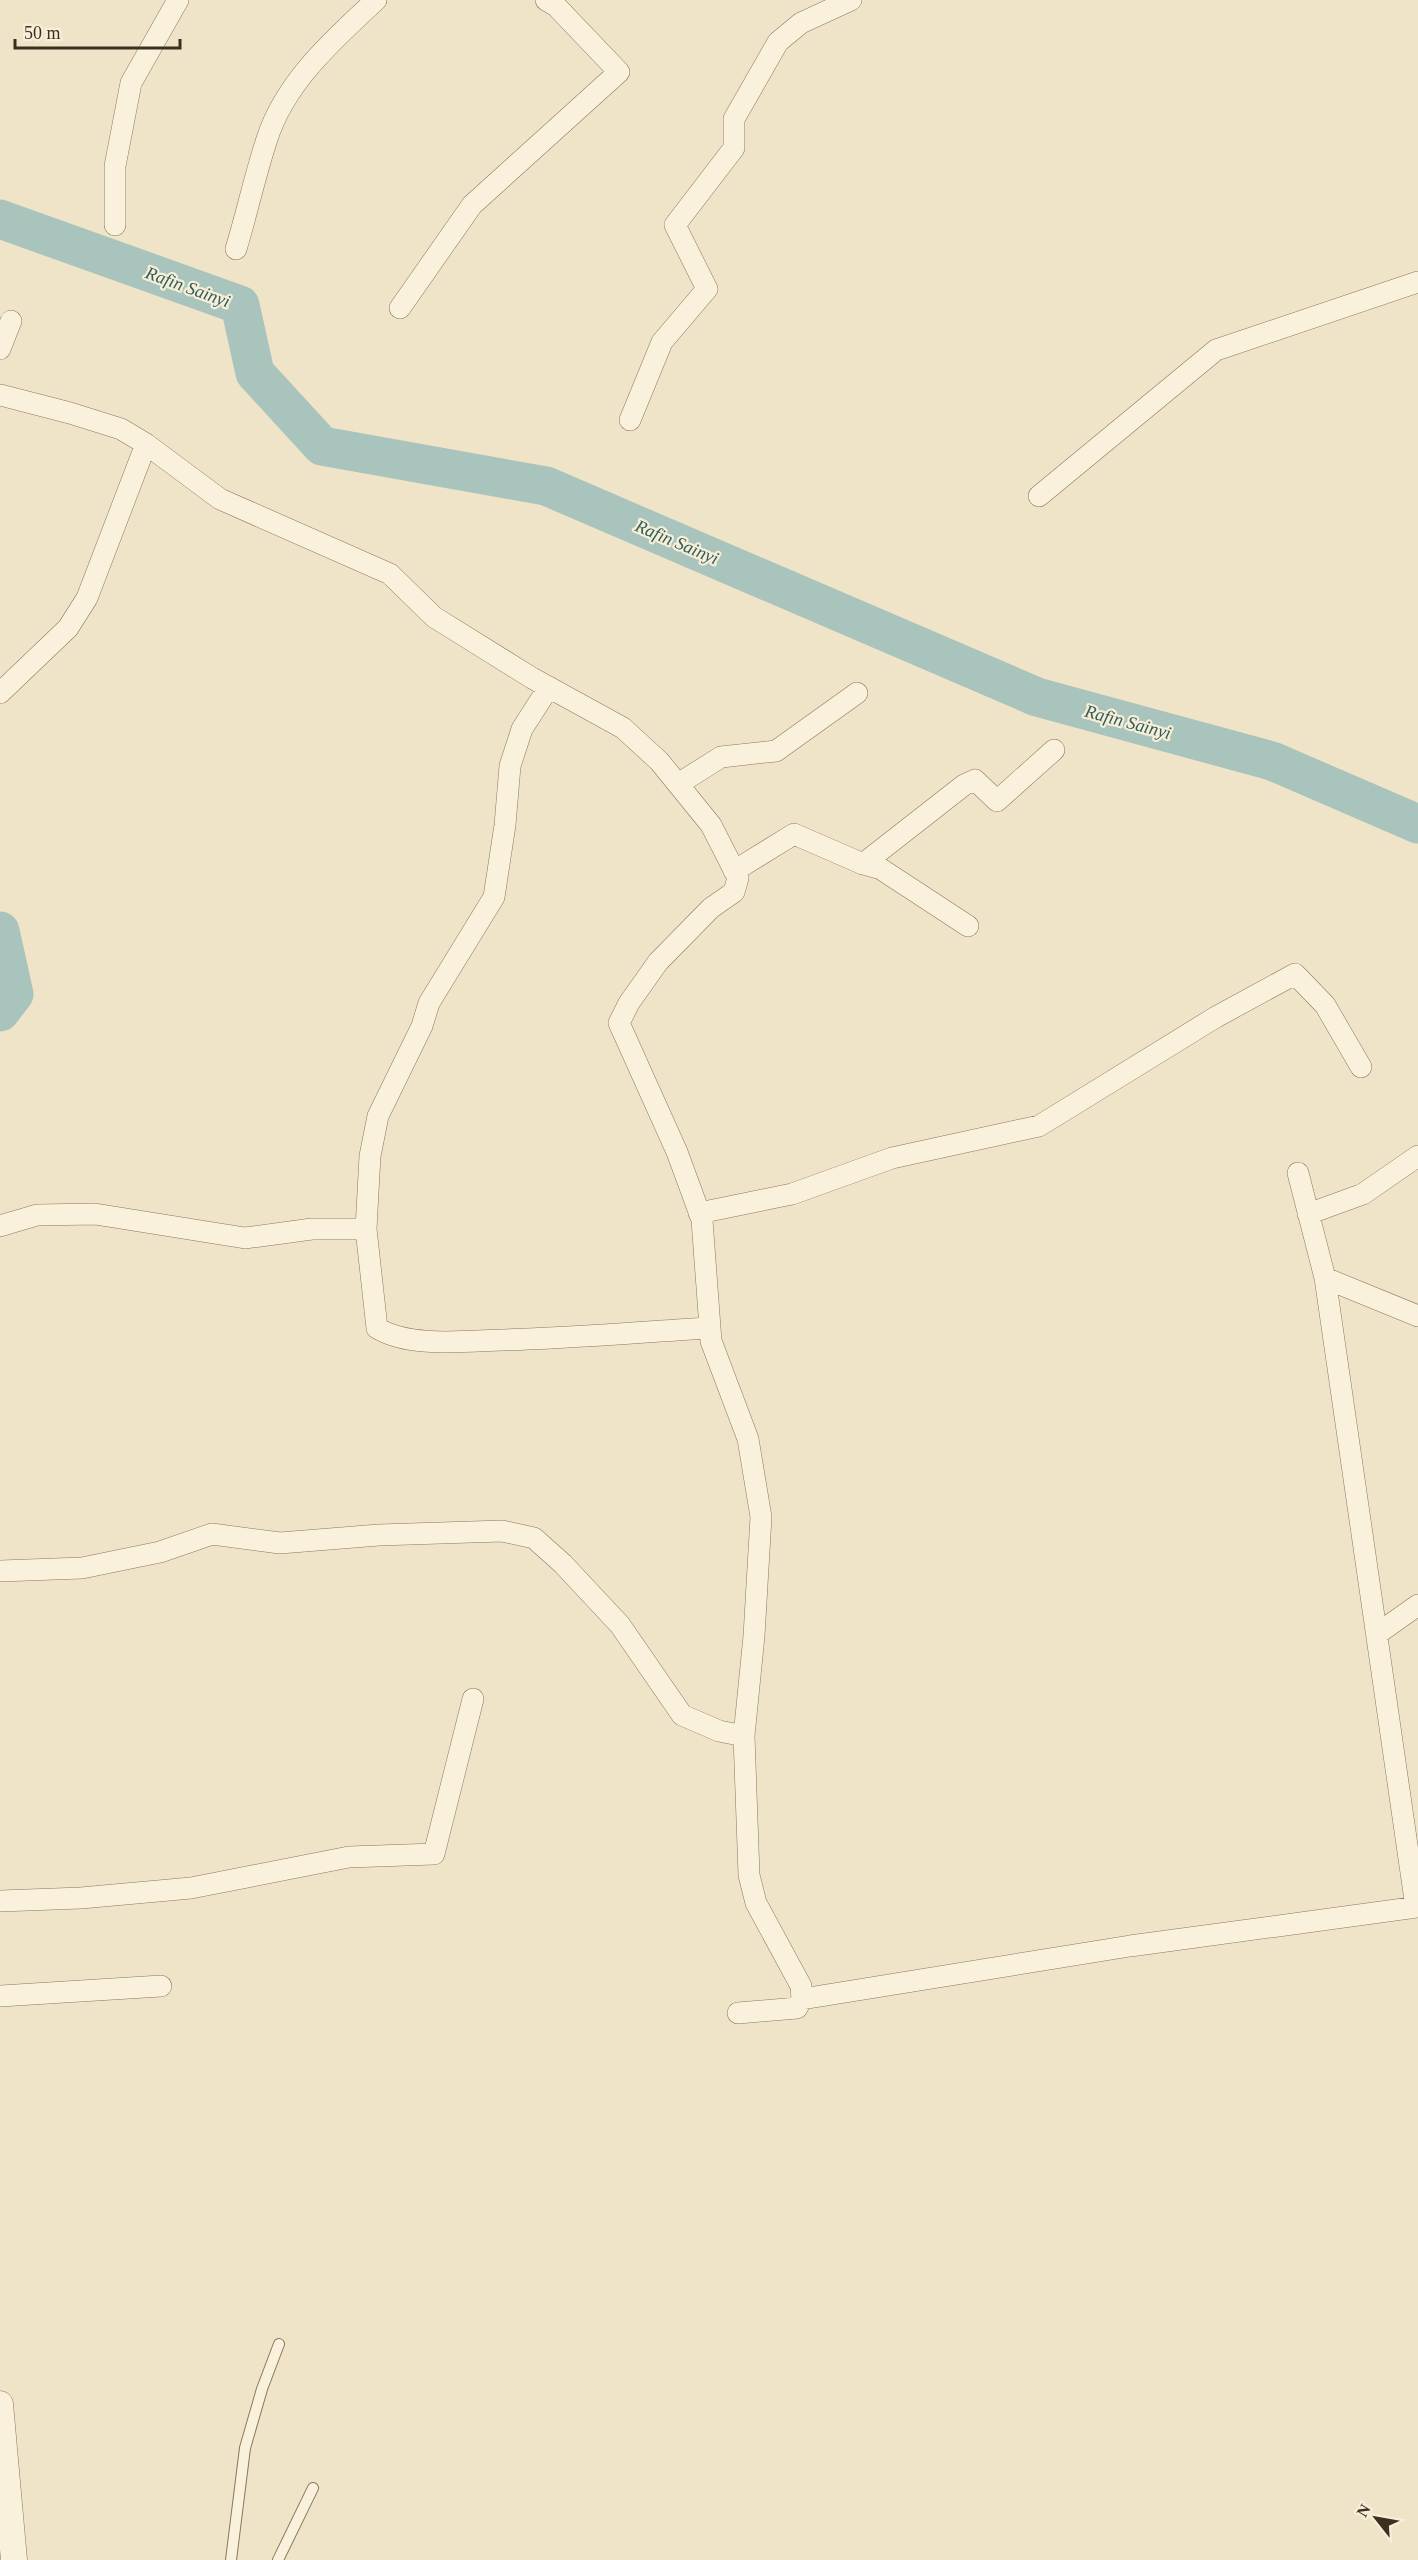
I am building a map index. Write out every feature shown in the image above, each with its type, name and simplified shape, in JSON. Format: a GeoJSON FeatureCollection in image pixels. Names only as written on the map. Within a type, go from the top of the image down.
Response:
{"type":"FeatureCollection","features":[{"type":"Feature","properties":{"kind":"street"},"geometry":{"type":"LineString","coordinates":[[115,225],[115,166],[131,83],[178,0]]}},
{"type":"Feature","properties":{"kind":"street"},"geometry":{"type":"LineString","coordinates":[[236,249],[267,137],[288,97],[317,56],[376,0]]}},
{"type":"Feature","properties":{"kind":"street"},"geometry":{"type":"LineString","coordinates":[[400,308],[472,205],[620,72],[556,6],[546,0]]}},
{"type":"Feature","properties":{"kind":"street"},"geometry":{"type":"LineString","coordinates":[[630,420],[662,342],[707,289],[675,225],[734,148],[734,119],[778,42],[801,23],[851,0]]}},
{"type":"Feature","properties":{"kind":"street"},"geometry":{"type":"LineString","coordinates":[[1039,496],[1216,350],[1418,282]]}},
{"type":"Feature","properties":{"kind":"street"},"geometry":{"type":"LineString","coordinates":[[0,349],[11,321]]}},
{"type":"Feature","properties":{"kind":"street"},"geometry":{"type":"LineString","coordinates":[[0,396],[70,413],[121,429],[146,444],[220,499],[390,574],[434,617],[549,687],[623,728],[659,760],[711,825],[738,878],[734,892],[711,908],[658,962],[629,1003],[619,1023],[677,1152],[702,1220],[711,1341],[748,1439],[761,1517],[760,1557],[744,1736],[749,1875],[756,1903],[801,1986],[802,1999],[797,2008],[738,2013]]}},
{"type":"Feature","properties":{"kind":"street"},"geometry":{"type":"LineString","coordinates":[[0,693],[68,628],[87,598],[146,444]]}},
{"type":"Feature","properties":{"kind":"street"},"geometry":{"type":"LineString","coordinates":[[549,687],[522,729],[510,766],[505,825],[494,897],[429,1003],[422,1026],[378,1116],[370,1156],[366,1229],[377,1328],[388,1335],[435,1341],[556,1338],[709,1328]]}},
{"type":"Feature","properties":{"kind":"street"},"geometry":{"type":"LineString","coordinates":[[678,784],[721,757],[776,752],[857,693]]}},
{"type":"Feature","properties":{"kind":"street"},"geometry":{"type":"LineString","coordinates":[[863,864],[964,785],[975,780],[997,801],[1054,750]]}},
{"type":"Feature","properties":{"kind":"street"},"geometry":{"type":"LineString","coordinates":[[734,871],[794,834],[863,864],[881,869],[968,926]]}},
{"type":"Feature","properties":{"kind":"street"},"geometry":{"type":"LineString","coordinates":[[699,1213],[792,1194],[892,1158],[1039,1126],[1216,1017],[1295,974],[1324,1005],[1360,1067]]}},
{"type":"Feature","properties":{"kind":"street"},"geometry":{"type":"LineString","coordinates":[[1308,1214],[1363,1194],[1418,1156]]}},
{"type":"Feature","properties":{"kind":"street"},"geometry":{"type":"LineString","coordinates":[[802,1999],[1130,1946],[1417,1907],[1325,1278],[1298,1173]]}},
{"type":"Feature","properties":{"kind":"street"},"geometry":{"type":"LineString","coordinates":[[0,1226],[37,1215],[95,1214],[245,1238],[312,1229],[366,1229]]}},
{"type":"Feature","properties":{"kind":"street"},"geometry":{"type":"LineString","coordinates":[[1325,1278],[1418,1316]]}},
{"type":"Feature","properties":{"kind":"street"},"geometry":{"type":"LineString","coordinates":[[0,1571],[82,1568],[160,1552],[212,1534],[280,1543],[379,1535],[502,1531],[534,1538],[563,1564],[621,1625],[682,1715],[718,1731],[744,1736]]}},
{"type":"Feature","properties":{"kind":"street"},"geometry":{"type":"LineString","coordinates":[[1377,1634],[1418,1605]]}},
{"type":"Feature","properties":{"kind":"street"},"geometry":{"type":"LineString","coordinates":[[0,1901],[81,1898],[191,1888],[350,1857],[434,1854],[473,1699]]}},
{"type":"Feature","properties":{"kind":"street"},"geometry":{"type":"LineString","coordinates":[[0,1996],[161,1986]]}},
{"type":"Feature","properties":{"kind":"street"},"geometry":{"type":"LineString","coordinates":[[0,2404],[14,2560]]}},
{"type":"Feature","properties":{"kind":"lane"},"geometry":{"type":"LineString","coordinates":[[231,2560],[245,2448],[262,2389],[279,2344]]}},
{"type":"Feature","properties":{"kind":"lane"},"geometry":{"type":"LineString","coordinates":[[278,2560],[313,2488]]}},
{"type":"Feature","properties":{"kind":"waterway","name":"Rafin Sainyi"},"geometry":{"type":"LineString","coordinates":[[0,219],[240,305],[255,373],[322,446],[546,486],[1037,697],[1272,761],[1418,824]]}},
{"type":"Feature","properties":{"kind":"waterway","name":"Rafin Sainyi"},"geometry":{"type":"LineString","coordinates":[[0,931],[14,994],[0,1012]]}}]}
